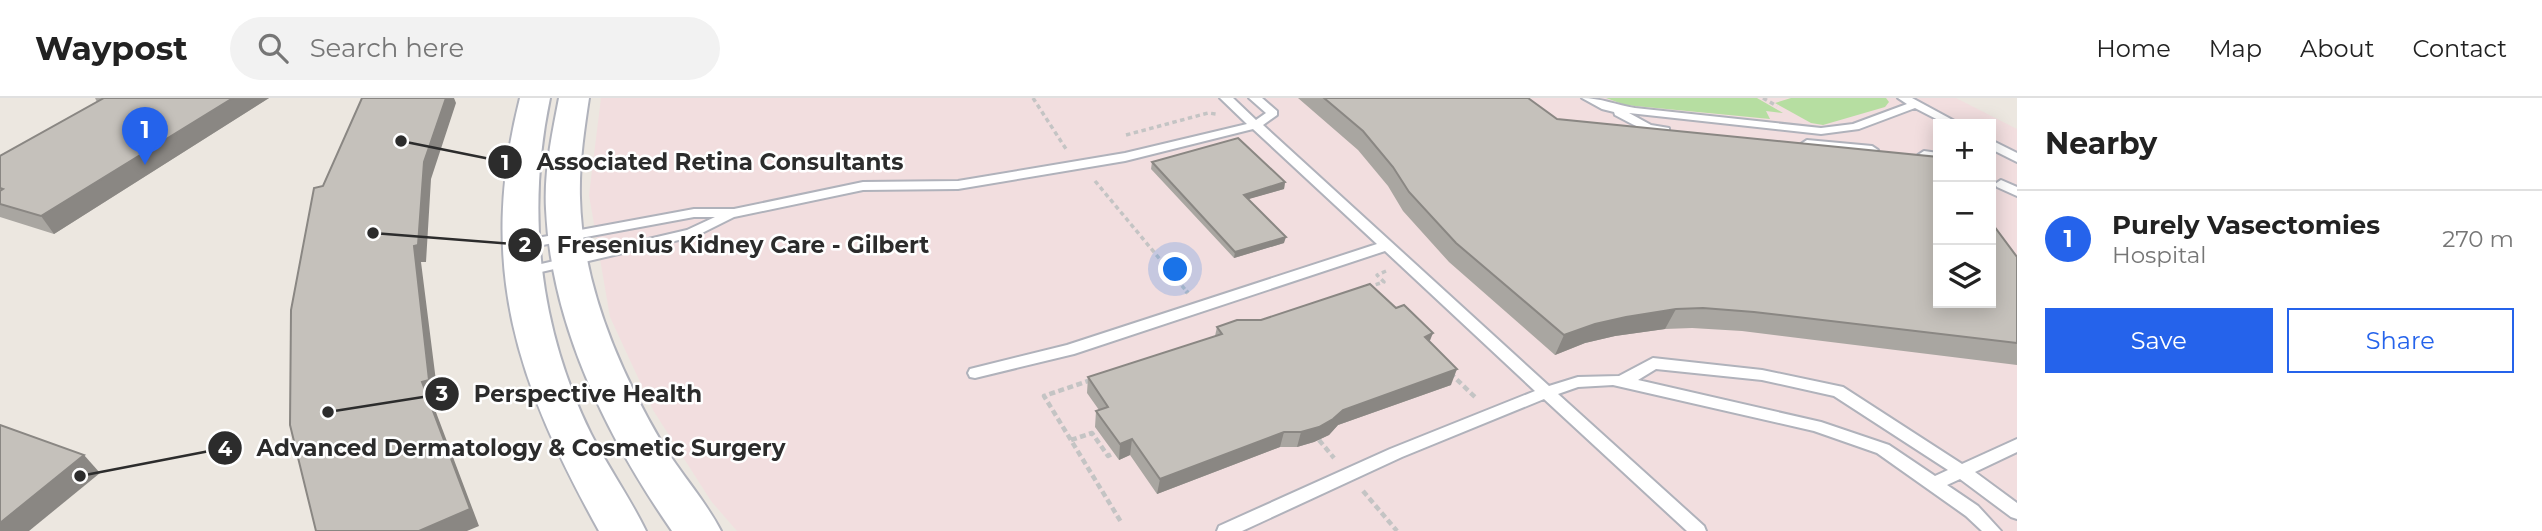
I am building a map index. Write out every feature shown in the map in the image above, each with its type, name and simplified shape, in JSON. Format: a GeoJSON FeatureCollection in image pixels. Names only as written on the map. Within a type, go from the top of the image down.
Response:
{"type":"FeatureCollection","features":[{"type":"Feature","properties":{"kind":"main road"},"geometry":{"type":"LineString","coordinates":[[535,98],[520,175],[522,259],[529,312],[542,364],[554,397],[591,475],[623,531]]}},
{"type":"Feature","properties":{"kind":"main road"},"geometry":{"type":"LineString","coordinates":[[574,98],[567,145],[564,197],[568,249],[598,360],[644,446],[698,531]]}},
{"type":"Feature","properties":{"kind":"lane"},"geometry":{"type":"LineString","coordinates":[[1226,98],[1698,531]]}},
{"type":"Feature","properties":{"kind":"lane"},"geometry":{"type":"LineString","coordinates":[[522,259],[568,249],[694,213],[734,213],[863,187],[958,184],[1125,157],[1256,125],[1273,113],[1255,98]]}},
{"type":"Feature","properties":{"kind":"lane"},"geometry":{"type":"LineString","coordinates":[[1588,98],[1648,128],[1681,132]]}},
{"type":"Feature","properties":{"kind":"lane"},"geometry":{"type":"LineString","coordinates":[[1905,98],[1944,119]]}},
{"type":"Feature","properties":{"kind":"lane"},"geometry":{"type":"LineString","coordinates":[[1606,107],[1821,131],[1855,127],[1916,104]]}},
{"type":"Feature","properties":{"kind":"lane"},"geometry":{"type":"LineString","coordinates":[[1789,142],[1872,150]]}},
{"type":"Feature","properties":{"kind":"lane"},"geometry":{"type":"LineString","coordinates":[[1996,147],[2017,158]]}},
{"type":"Feature","properties":{"kind":"lane"},"geometry":{"type":"LineString","coordinates":[[1924,155],[1933,156]]}},
{"type":"Feature","properties":{"kind":"lane"},"geometry":{"type":"LineString","coordinates":[[2001,184],[2017,192]]}},
{"type":"Feature","properties":{"kind":"lane"},"geometry":{"type":"LineString","coordinates":[[522,259],[568,249],[691,233],[734,213]]}},
{"type":"Feature","properties":{"kind":"lane"},"geometry":{"type":"LineString","coordinates":[[975,373],[1069,350],[1388,245]]}},
{"type":"Feature","properties":{"kind":"lane"},"geometry":{"type":"LineString","coordinates":[[1622,381],[1640,373],[1653,363],[1762,375],[1838,391],[1963,472],[2017,512]]}},
{"type":"Feature","properties":{"kind":"lane"},"geometry":{"type":"LineString","coordinates":[[1225,531],[1301,495],[1547,392],[1578,382],[1622,381],[1816,426],[1883,449],[1972,511],[1993,531]]}},
{"type":"Feature","properties":{"kind":"lane"},"geometry":{"type":"LineString","coordinates":[[1934,484],[2017,445]]}},
{"type":"Feature","properties":{"kind":"path"},"geometry":{"type":"LineString","coordinates":[[1032,98],[1067,150]]}},
{"type":"Feature","properties":{"kind":"path"},"geometry":{"type":"LineString","coordinates":[[1120,136],[1208,113],[1239,110]]}},
{"type":"Feature","properties":{"kind":"path"},"geometry":{"type":"LineString","coordinates":[[1057,152],[1077,148]]}},
{"type":"Feature","properties":{"kind":"path"},"geometry":{"type":"LineString","coordinates":[[1081,164],[1200,307]]}},
{"type":"Feature","properties":{"kind":"path"},"geometry":{"type":"LineString","coordinates":[[1369,297],[1362,289],[1384,282],[1377,275],[1409,264]]}},
{"type":"Feature","properties":{"kind":"path"},"geometry":{"type":"LineString","coordinates":[[1443,367],[1493,414]]}},
{"type":"Feature","properties":{"kind":"path"},"geometry":{"type":"LineString","coordinates":[[1095,378],[1044,396],[1121,522]]}},
{"type":"Feature","properties":{"kind":"path"},"geometry":{"type":"LineString","coordinates":[[1071,440],[1092,433],[1108,456],[1114,453]]}},
{"type":"Feature","properties":{"kind":"shaded area"},"geometry":{"type":"Polygon","coordinates":[[[601,98],[1956,98],[2017,129],[2017,531],[737,531],[711,501],[653,410],[610,317],[589,195],[601,98]]]}},
{"type":"Feature","properties":{"kind":"green space"},"geometry":{"type":"Polygon","coordinates":[[[1606,98],[1757,98],[1783,113],[1766,111],[1770,119],[1625,105],[1606,98]]]}},
{"type":"Feature","properties":{"kind":"green space"},"geometry":{"type":"Polygon","coordinates":[[[1791,98],[1886,98],[1889,102],[1885,107],[1823,125],[1811,123],[1775,103],[1791,98]]]}},
{"type":"Feature","properties":{"kind":"building"},"geometry":{"type":"Polygon","coordinates":[[[104,98],[233,98],[41,216],[0,204],[0,191],[3,189],[0,188],[0,156],[104,98]]]}},
{"type":"Feature","properties":{"kind":"building"},"geometry":{"type":"Polygon","coordinates":[[[362,98],[446,98],[424,162],[418,245],[414,246],[429,380],[422,382],[470,509],[419,531],[316,531],[290,425],[291,310],[314,188],[323,186],[362,98]]]}},
{"type":"Feature","properties":{"kind":"building"},"geometry":{"type":"Polygon","coordinates":[[[1324,98],[1528,98],[1557,119],[1933,157],[1933,308],[1996,308],[1996,229],[2017,257],[2017,343],[1703,308],[1676,309],[1626,317],[1564,335],[1456,243],[1409,192],[1393,167],[1363,131],[1324,98]]]}},
{"type":"Feature","properties":{"kind":"building"},"geometry":{"type":"Polygon","coordinates":[[[1238,138],[1285,182],[1244,195],[1286,237],[1235,252],[1152,162],[1238,138]]]}},
{"type":"Feature","properties":{"kind":"building"},"geometry":{"type":"Polygon","coordinates":[[[1370,284],[1396,308],[1404,305],[1433,333],[1425,337],[1457,369],[1343,410],[1319,427],[1301,432],[1284,432],[1160,479],[1132,439],[1120,444],[1096,411],[1108,407],[1088,377],[1222,334],[1217,327],[1237,320],[1261,320],[1370,284]]]}},
{"type":"Feature","properties":{"kind":"building"},"geometry":{"type":"Polygon","coordinates":[[[0,425],[84,455],[0,523],[0,425]]]}},
{"type":"Feature","properties":{"kind":"place","name":"Associated Retina Consultants"},"geometry":{"type":"Point","coordinates":[401,141]}},
{"type":"Feature","properties":{"kind":"place","name":"Purely Vasectomies"},"geometry":{"type":"Point","coordinates":[145,165]}},
{"type":"Feature","properties":{"kind":"place","name":"Fresenius Kidney Care - Gilbert"},"geometry":{"type":"Point","coordinates":[373,233]}},
{"type":"Feature","properties":{"kind":"place","name":"Perspective Health"},"geometry":{"type":"Point","coordinates":[328,412]}},
{"type":"Feature","properties":{"kind":"place","name":"Advanced Dermatology & Cosmetic Surgery"},"geometry":{"type":"Point","coordinates":[80,476]}}]}
